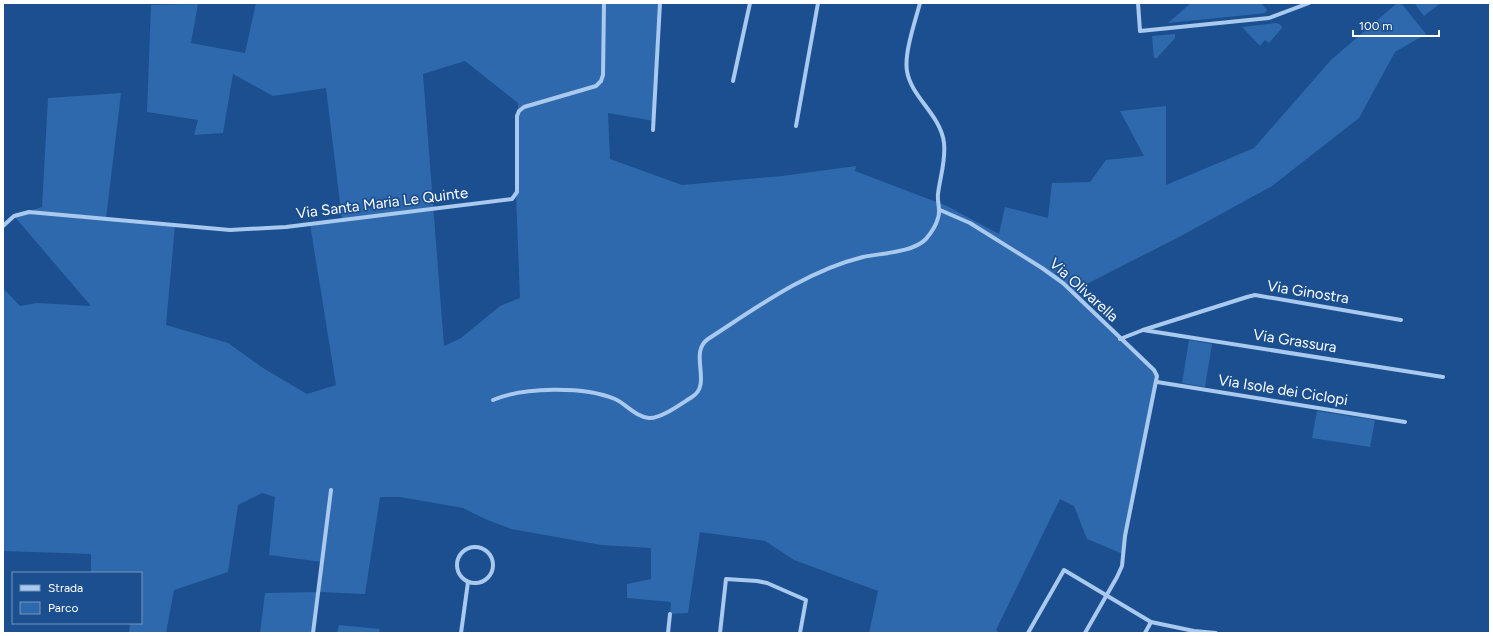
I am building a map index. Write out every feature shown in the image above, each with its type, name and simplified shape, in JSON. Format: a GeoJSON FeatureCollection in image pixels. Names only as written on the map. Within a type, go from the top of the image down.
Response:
{"type":"FeatureCollection","features":[{"type":"Feature","properties":{"kind":"street","name":"Via Santa Maria Le Quinte"},"geometry":{"type":"LineString","coordinates":[[3,226],[14,216],[29,212],[230,230],[298,226],[512,199],[516,192],[517,116],[519,111],[524,107],[596,86],[601,81],[603,75],[604,3]]}},
{"type":"Feature","properties":{"kind":"street"},"geometry":{"type":"LineString","coordinates":[[653,130],[660,3]]}},
{"type":"Feature","properties":{"kind":"street"},"geometry":{"type":"LineString","coordinates":[[732,81],[750,3]]}},
{"type":"Feature","properties":{"kind":"street"},"geometry":{"type":"LineString","coordinates":[[796,126],[818,3]]}},
{"type":"Feature","properties":{"kind":"street"},"geometry":{"type":"LineString","coordinates":[[493,400],[510,394],[527,391],[553,390],[579,392],[601,395],[614,399],[644,417],[652,418],[660,416],[692,397],[698,391],[701,382],[700,350],[706,340],[768,300],[818,274],[857,259],[904,249],[925,240],[938,220],[940,210],[938,197],[944,161],[943,139],[937,123],[912,84],[907,70],[908,53],[920,3]]}},
{"type":"Feature","properties":{"kind":"street"},"geometry":{"type":"LineString","coordinates":[[1138,3],[1140,31],[1269,18],[1309,3]]}},
{"type":"Feature","properties":{"kind":"street","name":"Via Olivarella"},"geometry":{"type":"LineString","coordinates":[[940,210],[970,223],[1042,268],[1063,283],[1154,370],[1157,376],[1157,382]]}},
{"type":"Feature","properties":{"kind":"street","name":"Via Ginostra"},"geometry":{"type":"LineString","coordinates":[[1120,339],[1143,330],[1247,297],[1255,296],[1264,296],[1401,320]]}},
{"type":"Feature","properties":{"kind":"street","name":"Via Grassura"},"geometry":{"type":"LineString","coordinates":[[1143,330],[1443,377]]}},
{"type":"Feature","properties":{"kind":"street"},"geometry":{"type":"LineString","coordinates":[[1085,633],[1122,566],[1125,536],[1157,382]]}},
{"type":"Feature","properties":{"kind":"street","name":"Via Isole dei Ciclopi"},"geometry":{"type":"LineString","coordinates":[[1157,382],[1405,422]]}},
{"type":"Feature","properties":{"kind":"street"},"geometry":{"type":"LineString","coordinates":[[313,633],[331,490]]}},
{"type":"Feature","properties":{"kind":"street"},"geometry":{"type":"LineString","coordinates":[[474,547],[479,548],[489,554],[493,565],[492,570],[485,580],[474,583],[468,582],[458,570],[458,560],[464,551],[474,547]]}},
{"type":"Feature","properties":{"kind":"street"},"geometry":{"type":"LineString","coordinates":[[1028,633],[1064,570],[1152,622],[1194,631],[1216,633]]}},
{"type":"Feature","properties":{"kind":"street"},"geometry":{"type":"LineString","coordinates":[[720,633],[726,579],[767,583],[806,600],[800,633]]}},
{"type":"Feature","properties":{"kind":"street"},"geometry":{"type":"LineString","coordinates":[[461,633],[468,582]]}},
{"type":"Feature","properties":{"kind":"street"},"geometry":{"type":"LineString","coordinates":[[668,633],[670,614]]}},
{"type":"Feature","properties":{"kind":"street"},"geometry":{"type":"LineString","coordinates":[[1145,633],[1152,622]]}},
{"type":"Feature","properties":{"kind":"green space"},"geometry":{"type":"Polygon","coordinates":[[[256,3],[659,3],[654,121],[608,113],[610,159],[682,185],[782,176],[856,166],[855,171],[947,206],[999,234],[1005,207],[1048,218],[1052,183],[1090,182],[1106,160],[1144,156],[1120,111],[1166,106],[1166,185],[1254,148],[1331,60],[1397,3],[1401,3],[1426,34],[1395,52],[1359,118],[1272,186],[1181,236],[1075,290],[1120,339],[1154,370],[1157,382],[1123,554],[1087,539],[1074,506],[1060,499],[996,630],[999,633],[869,633],[878,591],[794,560],[765,541],[700,532],[688,613],[670,614],[671,602],[627,598],[627,584],[651,579],[651,548],[601,545],[511,529],[485,519],[463,508],[400,497],[380,497],[365,594],[318,592],[322,562],[269,555],[275,497],[262,493],[238,505],[228,572],[174,590],[166,633],[129,633],[130,624],[142,624],[142,572],[91,572],[91,554],[3,551],[3,288],[20,306],[37,303],[91,306],[14,216],[42,207],[48,98],[121,93],[106,219],[175,225],[166,325],[228,343],[263,368],[307,394],[336,385],[310,224],[342,220],[326,88],[273,96],[233,74],[223,133],[194,135],[198,120],[147,112],[151,5],[198,4],[191,43],[245,53],[256,3]],[[465,61],[423,74],[444,346],[461,338],[500,306],[520,298],[516,195],[518,103],[465,61]]]}},
{"type":"Feature","properties":{"kind":"green space"},"geometry":{"type":"Polygon","coordinates":[[[1191,3],[1261,3],[1267,10],[1265,13],[1168,23],[1191,3]]]}},
{"type":"Feature","properties":{"kind":"green space"},"geometry":{"type":"Polygon","coordinates":[[[1414,3],[1441,3],[1424,16],[1414,3]]]}},
{"type":"Feature","properties":{"kind":"green space"},"geometry":{"type":"Polygon","coordinates":[[[1276,23],[1281,25],[1282,28],[1269,43],[1265,40],[1260,46],[1242,27],[1276,23]]]}},
{"type":"Feature","properties":{"kind":"green space"},"geometry":{"type":"Polygon","coordinates":[[[1175,34],[1175,38],[1157,58],[1154,58],[1152,36],[1175,34]]]}},
{"type":"Feature","properties":{"kind":"green space"},"geometry":{"type":"Polygon","coordinates":[[[1189,340],[1212,344],[1205,387],[1182,383],[1189,340]]]}},
{"type":"Feature","properties":{"kind":"green space"},"geometry":{"type":"Polygon","coordinates":[[[1317,411],[1375,420],[1370,447],[1312,438],[1317,411]]]}},
{"type":"Feature","properties":{"kind":"green space"},"geometry":{"type":"Polygon","coordinates":[[[318,592],[313,633],[260,633],[265,593],[318,592]]]}},
{"type":"Feature","properties":{"kind":"green space"},"geometry":{"type":"Polygon","coordinates":[[[339,625],[380,629],[379,633],[337,633],[339,625]]]}}]}
